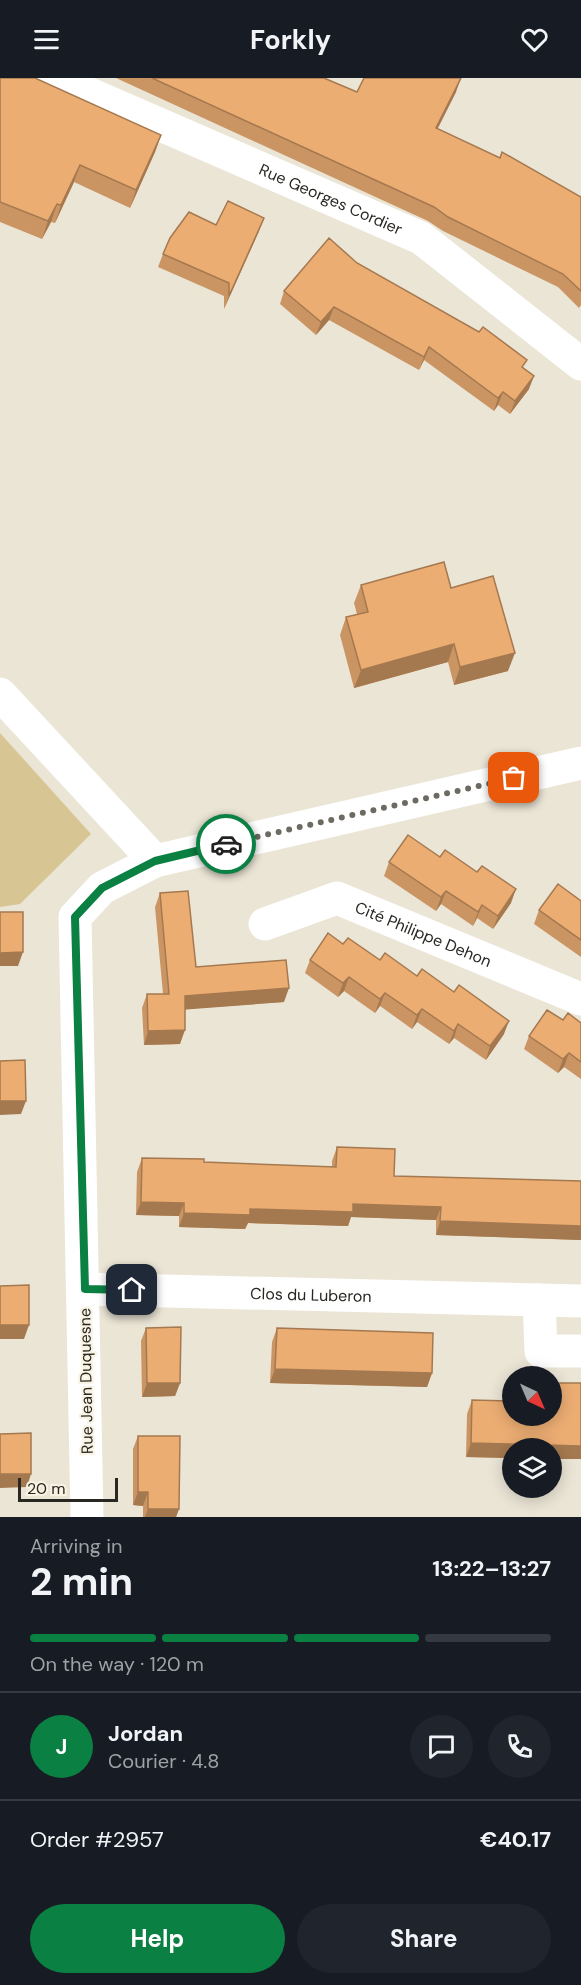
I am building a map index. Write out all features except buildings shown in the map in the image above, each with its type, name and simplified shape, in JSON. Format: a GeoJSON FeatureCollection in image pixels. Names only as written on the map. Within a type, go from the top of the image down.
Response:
{"type":"FeatureCollection","features":[{"type":"Feature","properties":{"kind":"street","name":"Rue Georges Cordier"},"geometry":{"type":"LineString","coordinates":[[53,78],[421,238],[581,364]]}},
{"type":"Feature","properties":{"kind":"street"},"geometry":{"type":"LineString","coordinates":[[0,694],[155,861]]}},
{"type":"Feature","properties":{"kind":"street","name":"Rue Jean Duquesne"},"geometry":{"type":"LineString","coordinates":[[87,1517],[85,1289],[75,917],[102,888],[155,861],[581,763]]}},
{"type":"Feature","properties":{"kind":"street","name":"Cité Philippe Dehon"},"geometry":{"type":"LineString","coordinates":[[265,924],[337,898],[581,999]]}},
{"type":"Feature","properties":{"kind":"street","name":"Clos du Luberon"},"geometry":{"type":"LineString","coordinates":[[85,1289],[581,1301]]}},
{"type":"Feature","properties":{"kind":"street"},"geometry":{"type":"LineString","coordinates":[[539,1300],[541,1351],[581,1351]]}},
{"type":"Feature","properties":{"kind":"shaded area"},"geometry":{"type":"Polygon","coordinates":[[[0,733],[91,834],[20,904],[0,907],[0,733]]]}},
{"type":"Feature","properties":{"kind":"way so far"},"geometry":{"type":"LineString","coordinates":[[226,844],[514,778]]}},
{"type":"Feature","properties":{"kind":"route"},"geometry":{"type":"LineString","coordinates":[[132,1290],[85,1289],[75,917],[102,888],[155,861],[226,844]]}}]}
